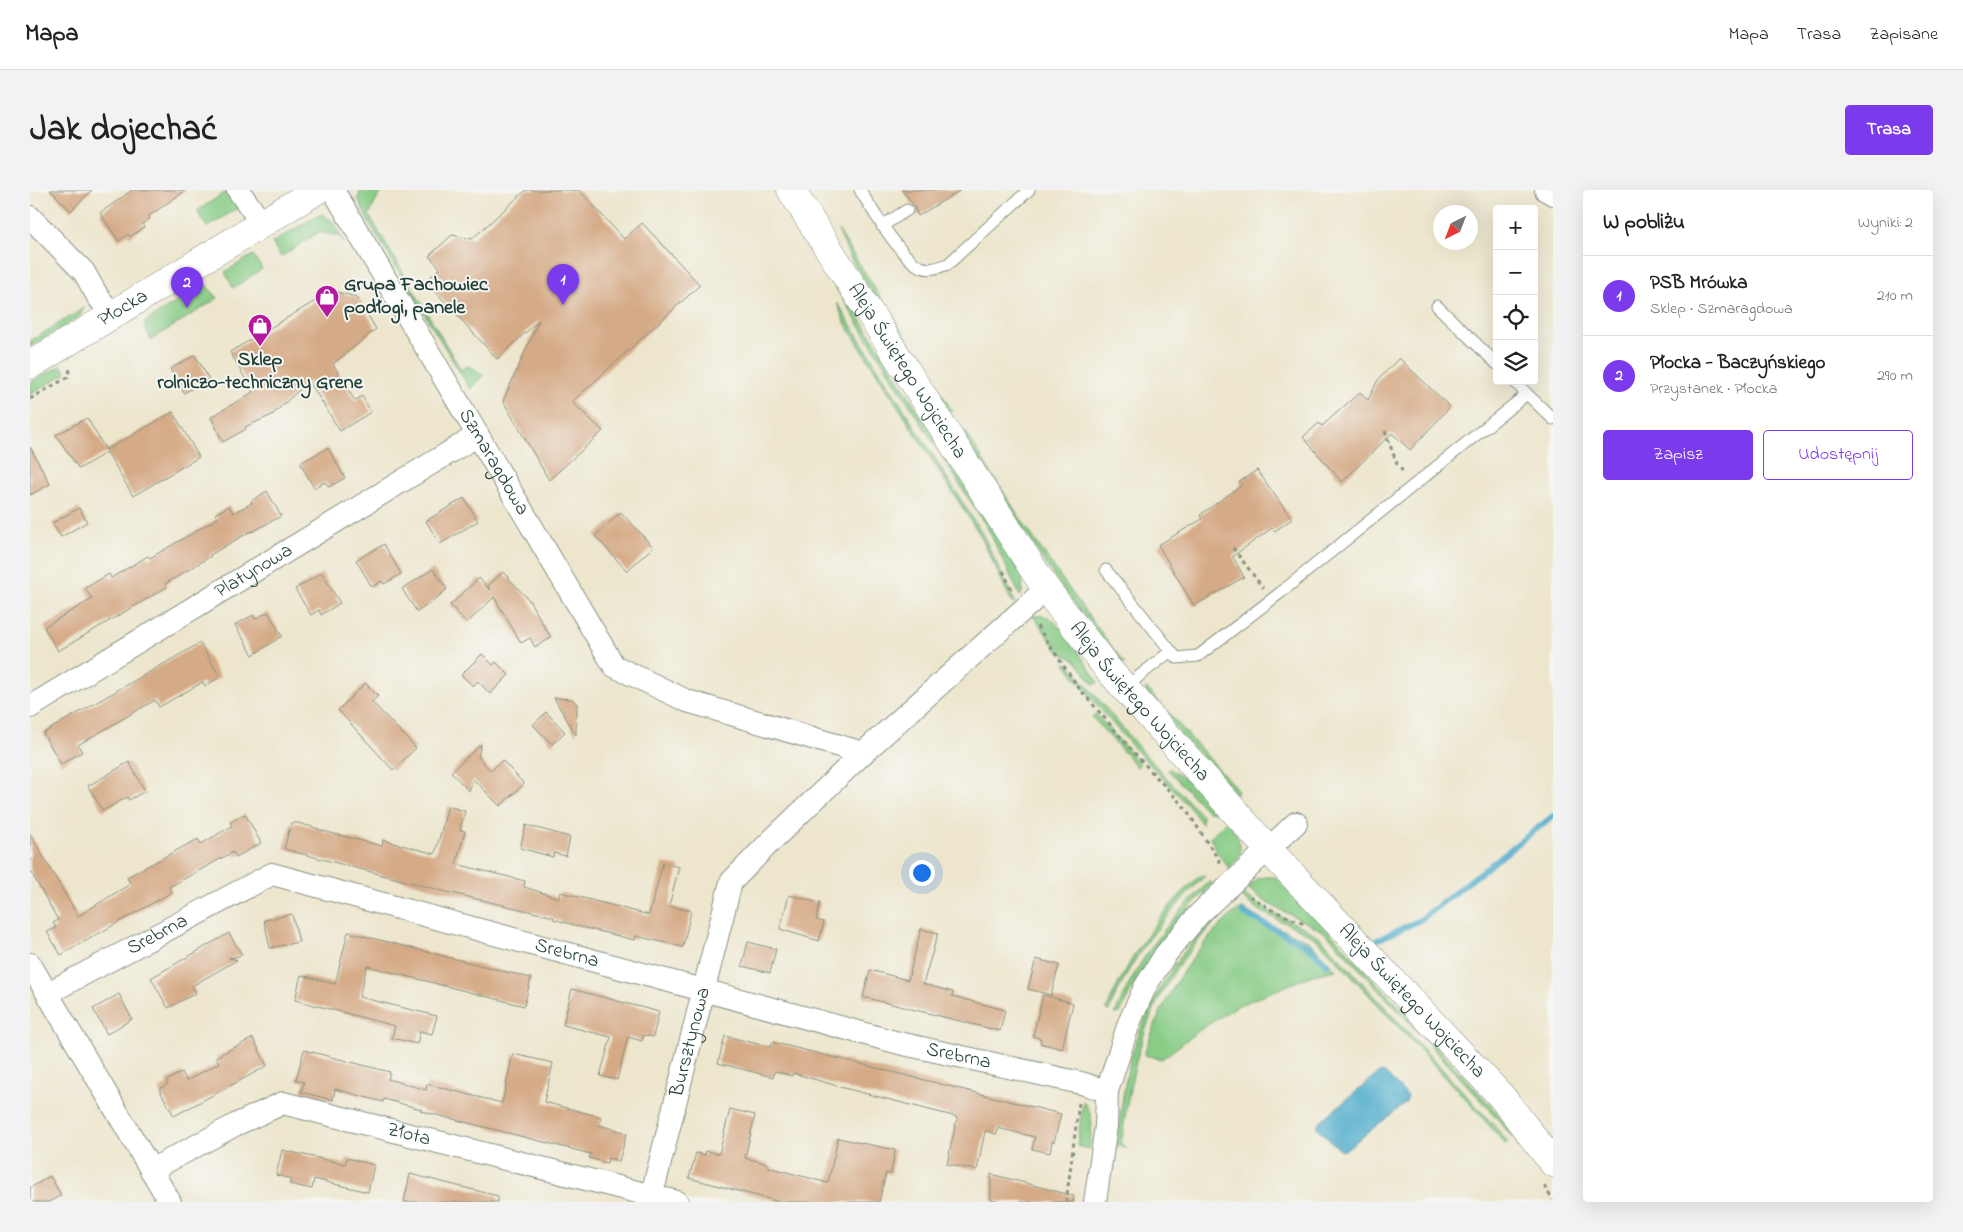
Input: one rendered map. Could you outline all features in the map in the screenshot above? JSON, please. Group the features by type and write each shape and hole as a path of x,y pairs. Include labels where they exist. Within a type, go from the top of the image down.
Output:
{"street":[{"path":"238,190 262,224"},
{"name":"Płocka","path":"30,365 317,190"},
{"name":"Szmaragdowa","path":"333,190 614,666 687,701 863,753"},
{"name":"Aleja Świętego Wojciecha","path":"791,190 1046,589 1107,668 1268,849 1501,1096 1553,1163"},
{"path":"1546,190 1553,194"},
{"path":"30,217 84,272 98,297 113,315"},
{"name":"Platynowa","path":"30,707 478,435"},
{"path":"863,753 1046,589"},
{"name":"Bursztynowa","path":"651,1199 731,882 863,753"},
{"path":"1095,1202 1106,1126 1107,1091 1129,1023 1145,987 1165,955 1199,914 1296,823"},
{"name":"Srebrna","path":"48,993 272,874 898,1043 1081,1083 1107,1091"},
{"path":"30,964 170,1202"},
{"name":"Złota","path":"152,1170 235,1125 283,1103 651,1199 677,1202"}],"lane":[{"path":"860,190 882,226 906,255 920,267 935,269 948,264 1029,190"},
{"path":"882,226 907,210"},
{"path":"1437,306 1493,360"},
{"path":"1518,385 1553,419"},
{"path":"1106,570 1177,658 1198,656 1280,593 1528,394"},
{"path":"1124,688 1171,651"}],"path":[{"path":"1035,624 1078,687 1137,756 1185,808 1203,833 1215,857 1228,872"},
{"path":"1066,1202 1081,1083"}],"green space":[{"path":"229,190 243,205 207,227 197,211"},
{"path":"361,190 387,190 379,195 369,215 461,370 467,366 484,375 470,389 368,221 358,198"},
{"path":"774,190 779,190 1023,576 1020,596 988,529"},
{"path":"323,214 333,222 344,243 340,236 319,232 281,257 272,243"},
{"path":"838,230 953,412 945,409 851,259"},
{"path":"253,255 262,269 233,288 225,272"},
{"path":"205,284 218,298 151,340 144,325 145,322"},
{"path":"837,303 983,535 1015,602 1013,604 981,537 845,323"},
{"path":"84,308 79,317 30,347 30,341"},
{"path":"61,365 66,373 30,395 30,383"},
{"path":"965,431 1042,550 1125,664 1118,661 1057,581 965,440"},
{"path":"1033,616 1046,616 1061,628 1098,682 1094,685 1075,660 1059,652"},
{"path":"1065,663 1069,664 1140,749 1202,816 1202,824 1179,796 1109,720"},
{"path":"1146,688 1237,789 1236,795 1146,696"},
{"path":"1096,714 1140,764 1137,767 1092,717"},
{"path":"1170,769 1190,782 1218,810 1216,812 1207,811 1168,770"},
{"path":"1227,820 1237,835 1240,846 1238,857 1229,868 1218,854 1210,837"},
{"path":"1200,876 1205,876 1175,907 1138,955 1109,1011 1106,1010 1134,955 1171,905"},
{"path":"1275,877 1283,881 1515,1132 1513,1138 1490,1110 1330,937 1321,930 1267,903 1246,887 1249,887 1256,879"},
{"path":"1210,881 1213,884 1185,913 1160,944 1129,994 1120,1013 1115,1014 1133,976 1155,942 1167,926"},
{"path":"1241,890 1259,905 1322,939 1508,1142 1505,1144 1320,942 1299,929 1257,909 1238,893"},
{"path":"1229,902 1229,907 1181,962 1156,1004 1139,1049 1133,1073 1121,1145 1128,1148 1116,1146 1128,1070 1135,1046 1154,1000 1179,958 1194,938"},
{"path":"1243,909 1269,924 1305,939 1336,970 1313,975 1237,1006 1200,1030 1162,1059 1144,1055 1166,1002 1185,969 1221,925 1234,913"},
{"path":"1083,1101 1090,1112 1091,1118 1089,1149 1077,1146"}],"water":[{"path":"1384,1072 1408,1096 1406,1103 1345,1150 1341,1151 1317,1128 1318,1123 1379,1073"}],"building":[{"path":"50,190 92,190 71,211"},
{"path":"132,190 186,190 149,216 150,219 142,224 144,227 130,237 128,234 119,241 100,213"},
{"path":"526,190 579,190 624,239 642,223 700,285 572,402 603,431 549,480 503,401 539,320 497,359 426,281 440,268 429,256 452,235 472,239"},
{"path":"902,190 961,190 918,216 914,206"},
{"path":"332,291 357,297 376,329 333,364 355,401 362,396 371,412 340,431 309,381 272,415 245,427 246,429 223,442 211,417 253,392 230,352"},
{"path":"195,355 209,379 184,393 170,369"},
{"path":"1399,358 1450,407 1410,450 1391,434 1342,482 1303,437 1319,423 1322,426 1360,392 1368,400 1378,380"},
{"path":"173,412 199,457 133,496 107,452 79,469 56,435 87,418 106,450"},
{"path":"30,447 50,484 30,495"},
{"path":"328,448 345,478 329,487 325,482 314,488 300,463"},
{"path":"1257,470 1292,519 1275,531 1272,528 1233,556 1244,577 1194,606 1158,545 1202,519 1200,515 1242,485 1239,482"},
{"path":"267,491 281,516 210,555 165,584 167,587 58,651 44,627 92,599 85,588 109,574 111,578 148,556 150,558 218,518 215,514 229,506 233,513 252,503 251,501"},
{"path":"464,498 478,521 440,544 426,521"},
{"path":"79,508 87,522 61,537 52,523"},
{"path":"621,512 653,547 627,571 595,536"},
{"path":"384,544 401,574 384,584 382,581 372,587 356,560"},
{"path":"433,569 447,589 417,612 402,589"},
{"path":"503,572 529,600 551,638 535,647 530,638 521,643 494,597 467,623 450,605 479,578 490,590 488,586"},
{"path":"322,573 340,603 321,615 319,610 311,615 295,589"},
{"path":"268,612 282,636 253,655 235,625 253,615 255,619"},
{"path":"200,643 220,677 205,686 203,682 159,707 155,700 78,745 82,752 61,764 43,733"},
{"path":"482,654 493,665 496,662 509,675 490,694 478,681 473,686 461,675"},
{"path":"365,683 378,696 372,702 416,748 393,770 338,710"},
{"path":"554,698 572,699 577,704 576,735"},
{"path":"546,712 565,732 552,744 533,725"},
{"path":"481,744 478,757 491,771 502,760 524,784 500,806 473,779 469,791 451,772"},
{"path":"129,762 145,791 129,800 127,797 103,811 88,786"},
{"path":"448,806 465,811 460,830 465,831 456,864 525,881 524,887 559,898 560,892 649,915 663,863 679,867 669,906 691,911 683,947 636,936 635,940 581,927 553,919 554,917 447,892 284,849 291,823 298,823 382,846 383,840 435,854"},
{"path":"245,814 261,843 236,857 233,852 169,887 172,892 61,955 47,932 56,928 53,923 58,920 30,870 30,834 78,916 130,884 127,877 198,839 201,844 232,826 230,822"},
{"path":"526,825 570,837 566,856 554,853 553,857 520,848"},
{"path":"789,895 820,903 816,920 824,922 819,941 780,929"},
{"path":"292,914 299,942 270,948 264,920"},
{"path":"921,929 938,933 923,984 953,992 952,996 1005,1010 1000,1031 863,997 870,970 908,980"},
{"path":"348,932 531,978 524,1006 367,966 359,997 437,1016 432,1034 420,1031 417,1044 392,1038 395,1026 295,1000 301,975 335,984"},
{"path":"229,933 242,955 229,958 237,960 192,986 196,993 168,1008 151,978"},
{"path":"748,942 776,949 770,973 742,966"},
{"path":"1036,959 1059,965 1051,995 1028,989"},
{"path":"572,989 659,1012 653,1037 644,1035 642,1041 628,1037 617,1080 600,1076 611,1037 563,1025"},
{"path":"119,994 132,1019 107,1034 93,1009"},
{"path":"1043,995 1073,1003 1062,1049 1040,1043 1041,1039 1033,1036"},
{"path":"725,1036 770,1047 772,1042 1061,1114 1054,1142 1052,1141 1050,1153 1032,1149 1035,1137 998,1128 997,1134 985,1131 977,1170 947,1164 957,1117 793,1073 792,1076 775,1071 773,1077 718,1063"},
{"path":"253,1038 267,1066 174,1116 159,1089 168,1084 166,1081 182,1072 186,1081 219,1063 216,1057"},
{"path":"304,1050 390,1072 388,1079 426,1090 427,1084 502,1103 513,1054 553,1063 544,1102 601,1117 599,1125 627,1133 619,1161 608,1158 607,1163 589,1158 591,1154 421,1111 421,1109 384,1099 383,1102 335,1089 333,1100 301,1092 304,1082 296,1080"},
{"path":"730,1109 755,1115 745,1158 769,1164 768,1167 828,1183 838,1138 895,1150 891,1174 886,1173 879,1202 780,1202 689,1178 696,1153 705,1155 706,1151 719,1154"},
{"path":"282,1150 345,1164 347,1158 374,1165 368,1192 314,1179 312,1189 289,1184 291,1179 276,1175"},
{"path":"410,1174 498,1196 498,1202 404,1202"},
{"path":"991,1174 1074,1196 1073,1202 1002,1202 991,1200"},
{"path":"50,1176 61,1195 49,1202 30,1202 30,1188"}],"waterway":[{"path":"1377,940 1420,920 1553,816"},
{"path":"1243,913 1308,946 1327,964"}],"place":[{"name":"PSB Mrówka","path":"563,305"},
{"name":"Płocka - Baczyńskiego","path":"187,308"},
{"name":"Grupa Fachowiec podłogi, panele","path":"327,318"},
{"name":"Sklep rolniczo-techniczny Grene","path":"260,347"}]}
